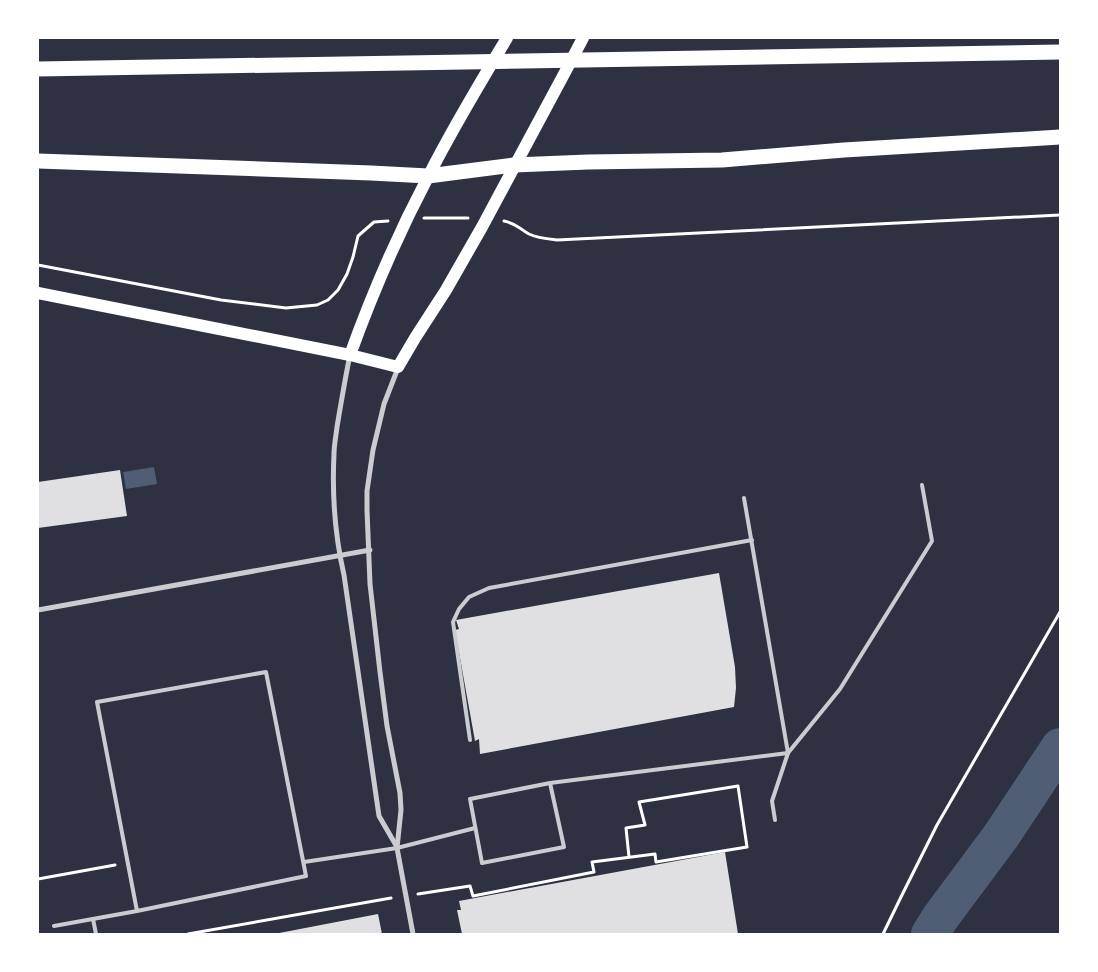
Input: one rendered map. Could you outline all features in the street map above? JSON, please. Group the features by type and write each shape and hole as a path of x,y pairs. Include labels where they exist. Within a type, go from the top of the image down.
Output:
{"highway":[{"path":"38,69 1060,52"},
{"path":"38,161 428,176 514,165 722,160 1060,136"}],"main road":[{"path":"350,355 378,283 428,176 507,38"},
{"path":"38,293 350,355 398,367 446,290 487,218 582,38"}],"street":[{"path":"350,355 334,452 336,529 379,816 397,848"},
{"path":"398,367 384,404 367,491 367,510 370,584 380,672 387,726 400,793 401,810 397,848 413,934"},
{"path":"38,610 370,550"}],"lane":[{"path":"776,820 772,801 788,753 840,688 932,541 922,484"},
{"path":"744,498 788,753"},
{"path":"470,740 453,622 459,609 469,597 489,588 752,540"},
{"path":"54,926 138,911 306,876 266,672 97,702 138,911"},
{"path":"550,783 564,847 482,863 470,799 550,783 788,753"},
{"path":"304,862 397,848 475,828"},
{"path":"93,919 96,934"}],"path":[{"path":"38,266 221,300 286,308 316,305 328,300 338,290 347,274 358,236 374,222 408,218 487,218 514,223 530,235 557,240 1060,215"},
{"path":"884,934 937,825 1060,612"},
{"path":"418,894 470,886 473,896 594,872 592,862 655,854 656,862 747,847 738,786 639,802 644,825 626,828 629,857"},
{"path":"38,879 128,863"},
{"path":"188,934 391,898"}],"water":[{"path":"154,467 157,484 126,489 123,472"}],"building":[{"path":"120,470 127,516 38,528 38,482"},
{"path":"719,573 735,667 736,688 734,707 480,754 479,739 475,741 455,630 459,629 456,620"},
{"path":"725,852 738,934 462,934 457,910 461,910 459,901"},
{"path":"378,914 382,934 274,934"}],"waterway":[{"path":"930,934 1001,836 1060,747"}]}
